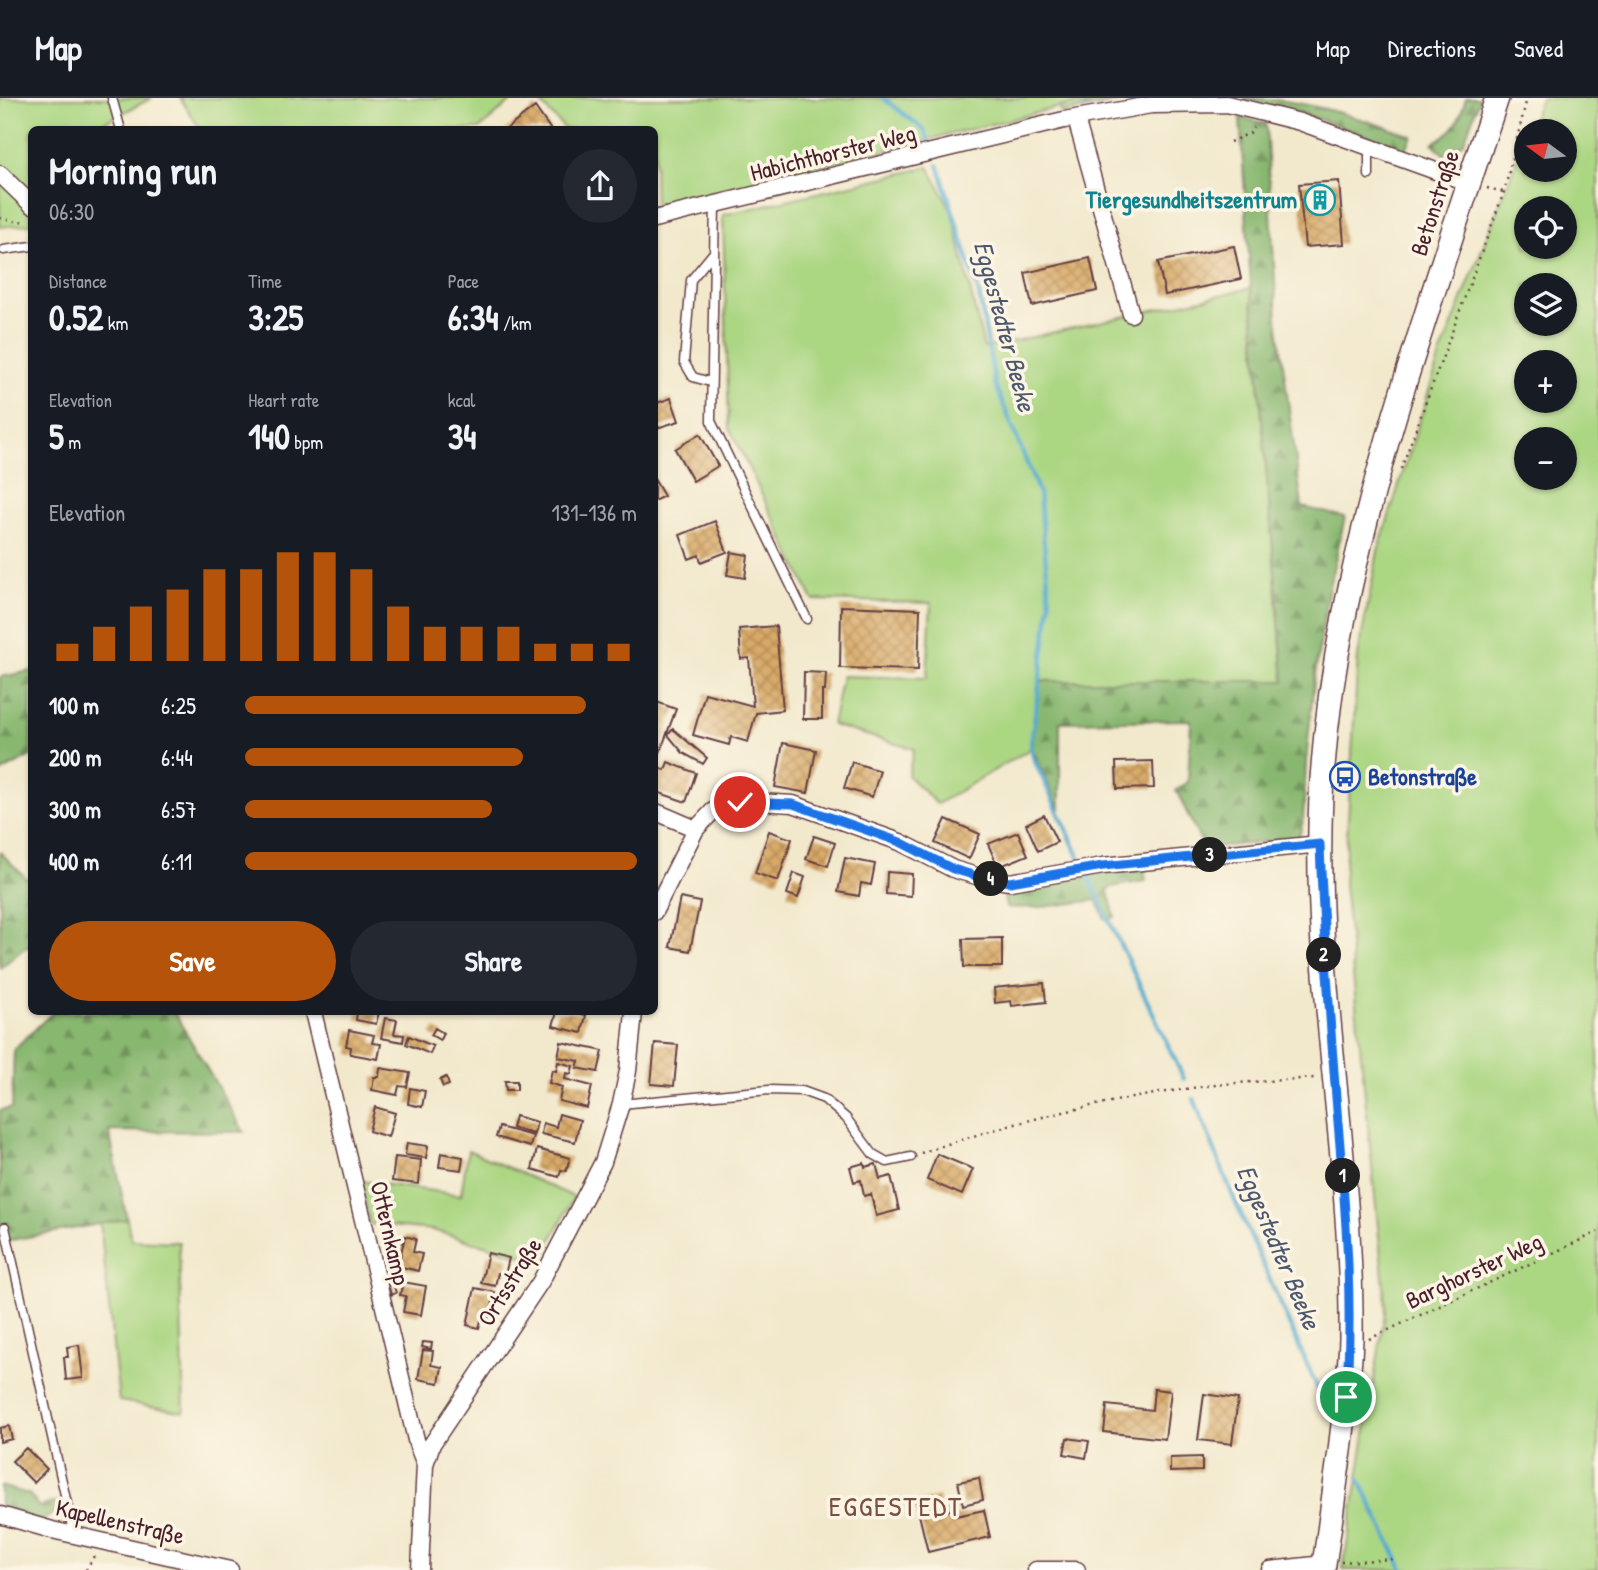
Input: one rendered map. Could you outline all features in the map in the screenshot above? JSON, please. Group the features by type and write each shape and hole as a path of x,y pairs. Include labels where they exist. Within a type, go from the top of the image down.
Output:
{"main road":[{"name":"Betonstraße","path":"1324,1567 1351,1340 1346,1217 1324,944 1320,844 1321,795 1333,667 1355,558 1407,372 1497,98"}],"street":[{"name":"Habichthorster Weg","path":"658,218 1076,119 1151,105 1227,104 1262,112 1300,122 1469,183"},
{"path":"1076,119 1131,314"},
{"path":"0,174 28,201"},
{"path":"658,904 696,829 713,811 740,802 793,804 900,842 953,869 983,878 1010,882 1103,866 1320,844"},
{"path":"658,813 696,829"},
{"name":"Otternkamp","path":"314,1015 417,1444 425,1464"},
{"name":"Ortsstraße","path":"420,1570 425,1464 432,1444 541,1280 603,1162 628,1072 634,1015"},
{"name":"Kapellenstraße","path":"0,1515 74,1535 230,1570"},
{"path":"1270,1570 1324,1567"},
{"path":"1036,1570 1077,1570"}],"lane":[{"path":"111,98 120,126"},
{"path":"1369,147 1369,175"},
{"path":"715,204 710,421 807,619"},
{"path":"4,250 28,247"},
{"path":"710,382 693,377 684,362 691,280 714,252"},
{"path":"621,1104 769,1090 802,1091 824,1099 846,1118 873,1154 887,1162 911,1157"},
{"path":"5,1227 74,1535"}],"path":[{"path":"1399,474 1504,192 1527,98"},
{"path":"1230,142 1250,132 1262,112"},
{"path":"0,218 19,222 28,220"},
{"path":"1341,783 1344,758"},
{"path":"911,1157 978,1133 1035,1117 1194,1088 1315,1078"},
{"name":"Barghorster Weg","path":"1364,1341 1598,1232"},
{"path":"1324,1567 1394,1559"}],"green space":[{"path":"0,98 152,98 97,126 28,126 28,224 0,227"},
{"path":"180,98 515,98 482,126 198,126"},
{"path":"536,98 1096,98 658,207 658,126 562,126"},
{"path":"1096,98 1137,98 1061,114 1059,107"},
{"path":"1466,98 1480,98 1464,142 1444,155 1433,143 1456,125"},
{"path":"1541,98 1598,98 1598,1570 1343,1570 1386,1307 1344,884 1358,656 1378,551 1440,356 1514,168 1514,182 1577,182 1577,119 1533,119"},
{"path":"1244,100 1309,105 1412,136 1406,149 1301,113"},
{"path":"1240,118 1266,123 1277,318 1302,507 1345,517 1328,591 1314,681 1303,821 1299,837 1204,848 1176,790 1188,782 1191,720 1060,722 1060,810 1032,748 1039,681 1284,681 1251,288"},
{"path":"929,167 952,212 984,348 1251,288 1284,681 1039,681 1032,748 937,804 908,776 914,749 832,725 842,676 927,678 931,603 813,600 729,427 723,215"},
{"path":"28,672 28,758 0,773 0,677"},
{"path":"0,852 28,880 28,947 0,968"},
{"path":"1144,869 1146,881 1111,887 1108,891 1115,917 1105,919 1097,900 1042,907 1006,908 1003,890 1095,873"},
{"path":"50,1015 176,1015 244,1132 109,1131 127,1219 0,1242 0,1110 12,1108 14,1049"},
{"path":"468,1150 574,1197 540,1261 432,1230 370,1224 361,1181 461,1195"},
{"path":"127,1219 131,1240 179,1242 184,1412 119,1401 100,1223"},
{"path":"0,1486 29,1494 39,1507 60,1501 60,1509 41,1521 0,1509"}],"building":[{"path":"535,107 548,126 510,126"},
{"name":"Tiergesundheitszentrum","path":"1339,181 1344,244 1305,247 1299,184"},
{"path":"1234,246 1241,279 1165,295 1158,262"},
{"path":"1090,258 1097,291 1032,306 1025,273"},
{"path":"671,398 679,421 658,428 658,403"},
{"path":"700,434 718,466 693,481 675,449"},
{"path":"658,486 664,496 658,499"},
{"path":"715,521 727,552 701,562 699,555 689,559 680,535"},
{"path":"731,552 748,555 745,578 727,575"},
{"path":"841,606 920,609 918,670 840,668"},
{"path":"776,626 783,710 756,713 748,742 731,737 729,745 693,735 705,693 753,706 749,658 741,659 739,629"},
{"path":"804,672 826,673 825,691 822,691 822,719 803,719"},
{"path":"658,702 676,709 658,758"},
{"path":"673,729 707,758 703,764 683,753 668,735"},
{"path":"783,743 816,750 808,793 775,787"},
{"path":"1153,761 1154,788 1117,789 1116,762"},
{"path":"668,762 696,773 686,802 658,792 658,768 665,770"},
{"path":"852,762 880,771 872,797 844,788"},
{"path":"1044,815 1057,842 1038,851 1026,824"},
{"path":"946,819 980,834 969,859 935,843"},
{"path":"769,831 792,839 778,881 755,873"},
{"path":"1018,832 1028,855 998,867 988,844"},
{"path":"814,836 835,843 828,866 806,859"},
{"path":"845,858 875,864 871,885 861,883 859,896 838,892"},
{"path":"887,872 912,874 911,896 886,894"},
{"path":"794,873 805,877 798,898 787,894"},
{"path":"680,898 700,902 690,951 670,947"},
{"path":"1002,938 1002,967 964,967 963,939"},
{"path":"1044,983 1046,1002 1012,1006 1011,1001 995,1003 994,988"},
{"path":"357,1015 378,1015 376,1024 356,1020"},
{"path":"556,1015 586,1015 582,1033 553,1026"},
{"path":"385,1018 397,1020 394,1034 404,1035 403,1042 381,1038"},
{"path":"435,1028 443,1033 440,1040 431,1035"},
{"path":"349,1030 374,1035 372,1043 381,1044 378,1059 350,1054 351,1047 346,1046"},
{"path":"409,1036 433,1046 430,1054 406,1044"},
{"path":"561,1042 603,1051 598,1072 577,1068 579,1061 558,1057"},
{"path":"655,1043 678,1045 674,1086 651,1084"},
{"path":"558,1062 573,1066 571,1074 566,1073 565,1079 592,1086 587,1108 559,1101 562,1087 549,1083 552,1070 556,1071"},
{"path":"380,1068 410,1073 407,1087 399,1086 397,1095 372,1090 374,1077 379,1077"},
{"path":"446,1077 449,1085 443,1087 440,1080"},
{"path":"505,1081 517,1081 517,1090 506,1090"},
{"path":"410,1088 425,1091 422,1107 408,1104"},
{"path":"375,1107 395,1113 388,1137 369,1131"},
{"path":"559,1114 580,1120 575,1142 541,1134 543,1123 556,1127"},
{"path":"515,1116 537,1122 534,1134 512,1128"},
{"path":"499,1127 533,1136 530,1147 496,1137"},
{"path":"407,1143 428,1146 426,1158 405,1155"},
{"path":"537,1149 570,1158 566,1171 561,1170 559,1177 532,1169"},
{"path":"441,1153 463,1157 461,1170 439,1167"},
{"path":"937,1154 973,1169 962,1195 927,1180"},
{"path":"395,1157 421,1160 419,1184 392,1181"},
{"path":"864,1163 865,1167 876,1164 880,1179 891,1176 899,1210 876,1216 871,1194 864,1196 861,1180 854,1182 850,1167"},
{"path":"405,1236 416,1239 413,1252 422,1254 418,1271 398,1266"},
{"path":"488,1253 509,1258 505,1275 498,1273 495,1286 481,1283"},
{"path":"403,1282 426,1286 421,1315 403,1312 406,1296 400,1295"},
{"path":"393,1283 396,1293 391,1295 388,1285"},
{"path":"475,1288 495,1292 490,1318 482,1317 479,1328 467,1325"},
{"path":"423,1342 432,1343 431,1349 422,1347"},
{"path":"79,1345 83,1378 66,1380 64,1357 68,1357 67,1347"},
{"path":"423,1350 433,1351 431,1365 442,1367 439,1383 418,1379"},
{"path":"1154,1389 1171,1391 1165,1439 1104,1432 1107,1405 1152,1410"},
{"path":"1204,1394 1238,1399 1232,1444 1198,1440"},
{"path":"9,1426 12,1439 0,1442 0,1428"},
{"path":"1067,1438 1089,1441 1086,1458 1064,1454"},
{"path":"26,1448 47,1469 34,1483 12,1461"},
{"path":"1202,1457 1202,1471 1170,1472 1170,1458"},
{"path":"979,1478 983,1500 963,1505 958,1482"},
{"path":"938,1497 941,1512 954,1509 956,1516 984,1510 990,1537 928,1552 916,1502"}],"waterway":[{"name":"Eggestedter Beeke","path":"883,98 924,130 929,141"},
{"name":"Eggestedter Beeke","path":"938,165 979,294 995,384 1039,493 1050,604 1031,744 1033,757 1081,861"},
{"name":"Eggestedter Beeke","path":"1088,876 1184,1079"},
{"name":"Eggestedter Beeke","path":"1194,1099 1232,1194 1327,1410"},
{"name":"Eggestedter Beeke","path":"1359,1479 1403,1570"}],"place":[{"name":"Tiergesundheitszentrum","path":"1320,200"},
{"name":"Betonstraße","path":"1345,777"}],"district":[{"name":"EGGESTEDT","path":"896,1506"}],"route":[{"path":"740,802 775,801 793,804 900,842 953,869 983,878 1010,882 1103,866 1320,844 1324,944 1350,1280 1351,1340 1346,1397"}]}
